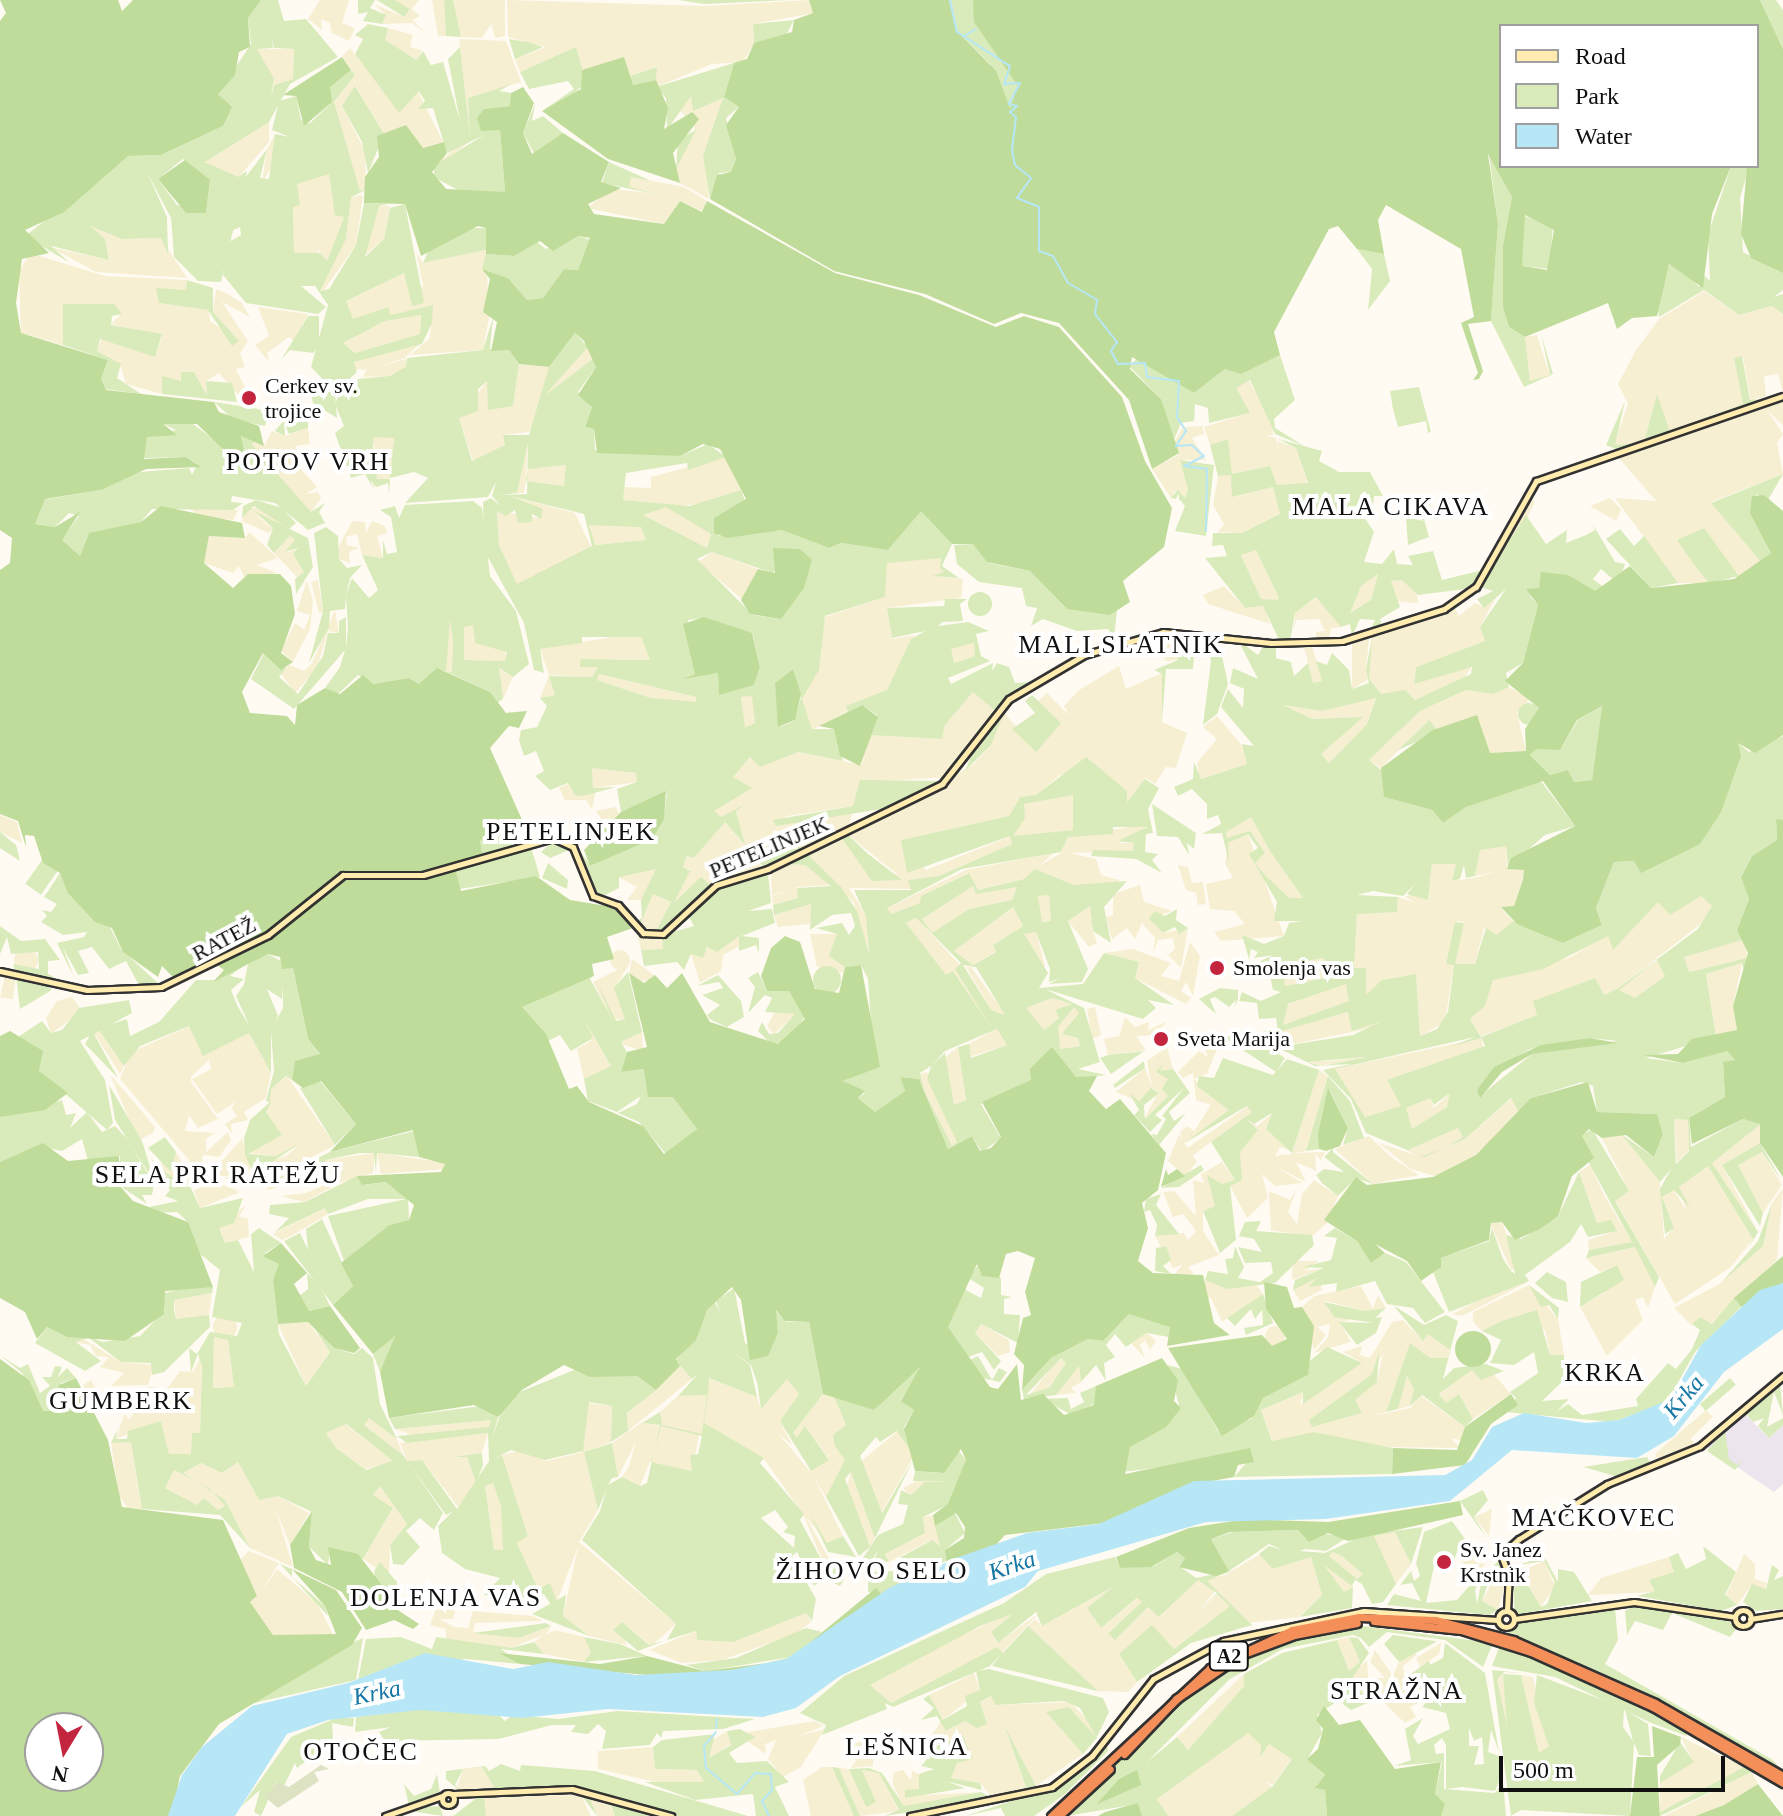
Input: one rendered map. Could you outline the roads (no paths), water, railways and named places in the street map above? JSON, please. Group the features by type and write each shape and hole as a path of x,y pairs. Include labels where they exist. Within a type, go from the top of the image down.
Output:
{"highway":[{"name":"A2","path":"1051,1816 1172,1696 1239,1650 1330,1621 1394,1616 1462,1627 1532,1650 1655,1703 1783,1776"},
{"name":"A2","path":"1059,1816 1176,1699 1254,1649 1359,1622 1462,1627"},
{"name":"A2","path":"1532,1650 1653,1707 1783,1783"}],"main road":[{"name":"PETELINJEK","path":"446,866 564,841 591,894 618,905 643,933 663,934 716,885 768,869 942,784 959,769 989,718 1026,686 1116,640 1196,633 1275,644 1350,640 1452,606 1487,571 1532,485 1783,396"},
{"name":"RATEŽ","path":"0,971 87,990 161,987 268,935 343,875 416,876 446,866"},
{"path":"1498,1620 1507,1611 1509,1576 1501,1555 1519,1539 1607,1484 1700,1446 1783,1376"},
{"path":"910,1816 1052,1787 1092,1756 1164,1670 1223,1641 1364,1611 1498,1620 1507,1628 1514,1619 1634,1602 1735,1617 1745,1611 1750,1619"},
{"path":"1507,1611 1514,1619"},
{"path":"1735,1617 1741,1626 1750,1619 1783,1614"},
{"path":"385,1816 454,1797 572,1789 671,1816"},
{"path":"443,1800 454,1797"}],"water":[{"name":"Krka","path":"1783,1283 1783,1329 1724,1372 1674,1436 1637,1458 1512,1450 1450,1501 1326,1519 1206,1522 1038,1571 1025,1587 840,1676 796,1708 763,1717 608,1709 522,1718 420,1710 328,1720 287,1734 235,1816 168,1816 182,1775 202,1747 252,1706 348,1683 425,1653 513,1669 548,1662 636,1675 731,1670 786,1659 889,1588 956,1558 1027,1533 1099,1524 1194,1481 1445,1475 1472,1460 1492,1427 1524,1413 1586,1423 1619,1420 1671,1399 1701,1345 1760,1290"}],"waterway":[{"path":"950,0 957,32 1010,66 1004,84 1020,83 1009,104 1017,106 1010,112 1016,117 1012,150 1015,165 1031,178 1017,198 1039,207 1039,251 1053,256 1068,283 1097,300 1095,314 1117,342 1111,351 1118,364 1145,363 1147,377 1179,381 1177,417 1186,431 1176,446 1192,445 1204,456 1184,466 1207,469 1206,531"},
{"path":"964,36 976,29"},
{"name":"LEŠNICA","path":"716,1728 717,1719"},
{"name":"LEŠNICA","path":"716,1732 704,1746 706,1768 737,1794 755,1773 771,1774 772,1790 762,1801 769,1816"}],"place":[{"name":"Cerkev sv. trojice","path":"249,398"},
{"name":"Smolenja vas","path":"1217,968"},
{"name":"Sveta Marija","path":"1161,1039"},
{"name":"Sv. Janez Krstnik","path":"1444,1562"}],"district":[{"name":"POTOV VRH","path":"308,462"},
{"name":"MALA CIKAVA","path":"1391,507"},
{"name":"MALI SLATNIK","path":"1121,645"},
{"name":"PETELINJEK","path":"571,832"},
{"name":"SELA PRI RATEŽU","path":"218,1175"},
{"name":"KRKA","path":"1605,1373"},
{"name":"GUMBERK","path":"121,1401"},
{"name":"MAČKOVEC","path":"1594,1518"},
{"name":"ŽIHOVO SELO","path":"872,1571"},
{"name":"DOLENJA VAS","path":"446,1598"},
{"name":"STRAŽNA","path":"1397,1691"},
{"name":"LEŠNICA","path":"907,1747"},
{"name":"OTOČEC","path":"361,1752"}]}
